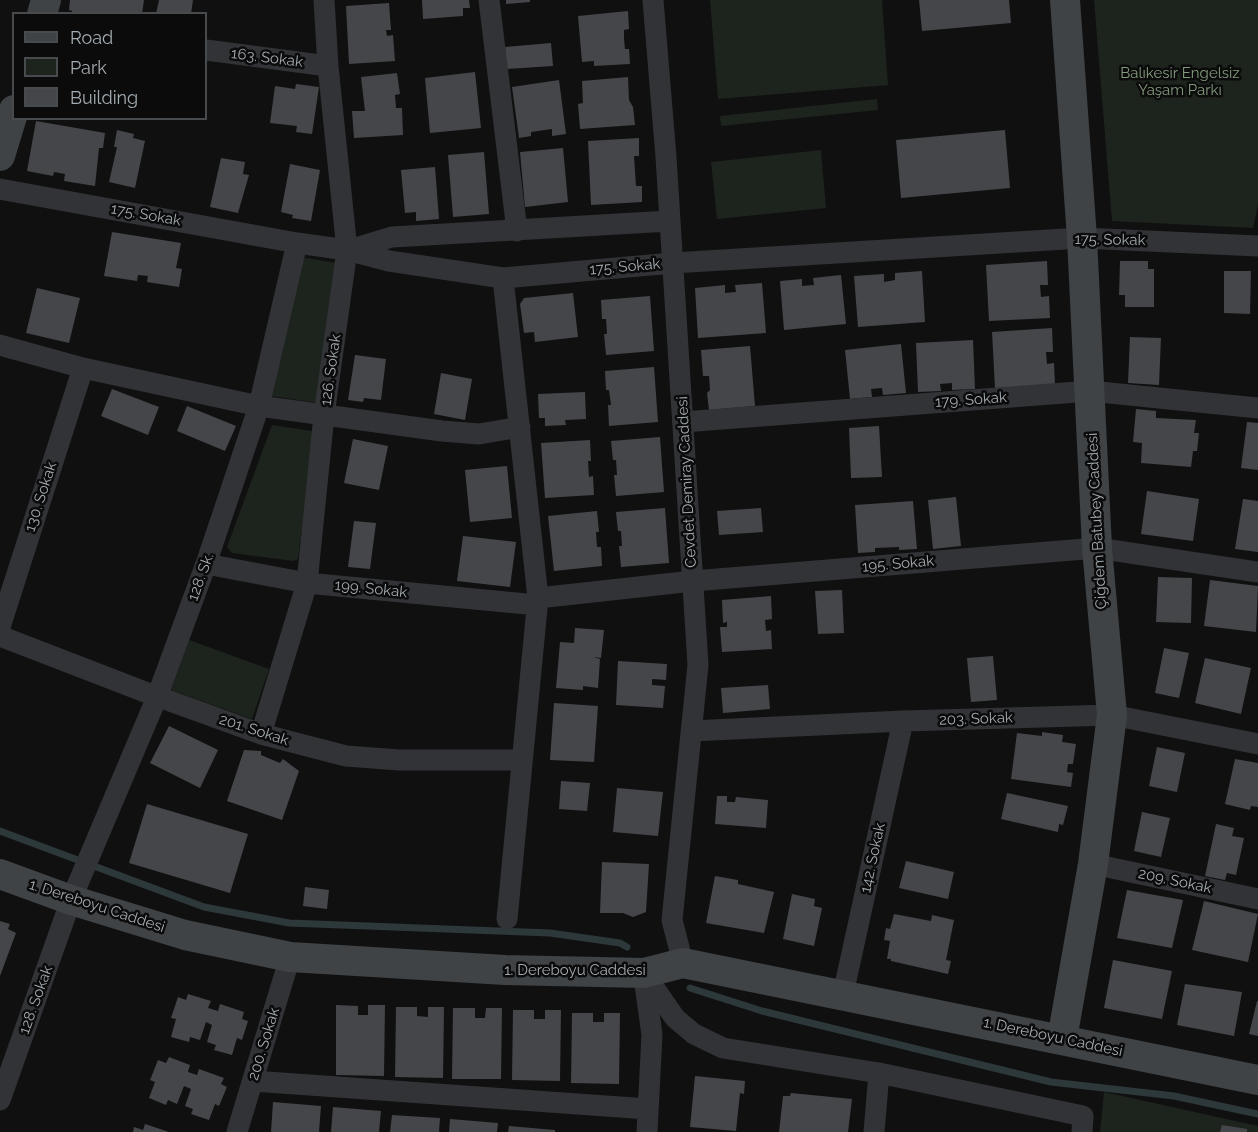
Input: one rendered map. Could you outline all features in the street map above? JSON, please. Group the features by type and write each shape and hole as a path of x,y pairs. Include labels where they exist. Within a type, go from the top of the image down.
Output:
{"main road":[{"name":"Çiğdem Batubey Caddesi","path":"1062,1039 1093,864 1112,715 1097,548 1082,238 1065,0"},
{"path":"0,156 12,117"},
{"name":"1. Dereboyu Caddesi","path":"0,874 71,900 185,935 290,957 505,970 644,974 683,963 1258,1080"}],"street":[{"name":"126. Sokak","path":"261,734 307,583 324,415 347,250 328,66 324,0"},
{"path":"489,0 517,231"},
{"name":"Cevdet Demiray Caddesi","path":"653,0 673,263 698,665 672,920 683,963"},
{"name":"163. Sokak","path":"207,50 328,66"},
{"name":"175. Sokak","path":"0,189 347,250 389,261 503,278 673,263 1082,238 1258,246"},
{"path":"347,250 392,237 670,221"},
{"name":"128. Sk.","path":"71,900 157,697 206,564 259,406 297,243"},
{"path":"503,278 537,602 507,919"},
{"path":"0,345 83,368 259,406 479,434 520,427"},
{"name":"130. Sokak","path":"0,627 83,368"},
{"name":"179. Sokak","path":"683,422 1090,391 1258,408"},
{"name":"195. Sokak","path":"537,602 693,581 1097,548 1258,572"},
{"name":"199. Sokak","path":"206,564 307,583 537,602"},
{"name":"201. Sokak","path":"0,636 157,697 261,734 346,756 399,760 522,760"},
{"name":"203. Sokak","path":"691,731 903,721 1112,715 1258,744"},
{"name":"142. Sokak","path":"843,994 903,721"},
{"name":"209. Sokak","path":"1093,864 1258,899"},
{"name":"128. Sokak","path":"0,1100 71,900"},
{"name":"200. Sokak","path":"237,1132 290,957"},
{"path":"644,974 675,1018 694,1034 723,1048 879,1073 1082,1124"},
{"path":"644,974 652,1035 647,1132"},
{"path":"874,1132 879,1073"},
{"path":"253,1080 648,1109"}],"green space":[{"path":"710,0 882,0 888,85 718,99"},
{"name":"Balıkesir Engelsiz Yaşam Parkı","path":"1094,0 1258,0 1258,204 1253,228 1112,221"},
{"path":"877,99 878,110 721,126 720,116"},
{"path":"821,150 826,208 717,219 711,162"},
{"path":"301,257 336,263 318,403 271,396"},
{"path":"272,425 312,431 315,434 298,559 293,561 232,553 227,547"},
{"path":"189,640 269,669 252,719 171,690"},
{"path":"1104,1092 1258,1126 1258,1132 1100,1132"}],"building":[{"path":"70,0 144,0 142,12 72,12 69,10"},
{"path":"159,0 193,0 191,12 156,12"},
{"path":"422,0 469,0 470,8 463,8 463,16 423,19"},
{"path":"506,0 530,0 530,2 506,4"},
{"path":"919,0 1009,0 1011,23 922,31"},
{"path":"389,3 391,30 386,30 387,36 393,35 395,61 349,64 346,6"},
{"path":"628,11 629,29 624,30 624,39 625,49 629,49 630,64 594,66 594,61 582,62 578,16"},
{"path":"551,43 553,66 507,69 505,47"},
{"path":"475,72 481,128 430,133 425,78"},
{"path":"397,73 400,94 395,95 396,108 402,108 403,135 354,138 352,111 365,111 361,77"},
{"path":"628,77 629,100 633,107 635,125 580,129 578,104 583,103 582,81"},
{"path":"559,80 566,134 552,136 552,129 531,132 531,136 519,138 512,87"},
{"path":"296,84 319,87 312,134 296,132 297,126 270,123 275,86 295,89"},
{"path":"36,121 105,133 103,148 99,148 95,186 64,181 65,174 54,172 53,176 27,171"},
{"path":"117,130 134,134 133,138 145,141 135,188 109,182 117,147 114,147"},
{"path":"1005,130 1010,188 901,198 896,140"},
{"path":"639,138 639,156 634,156 636,186 642,186 642,202 591,205 588,141"},
{"path":"563,148 568,202 525,207 520,152"},
{"path":"484,152 489,214 453,217 448,155"},
{"path":"221,158 245,162 243,174 249,175 238,213 210,207"},
{"path":"290,164 320,170 311,221 292,218 293,215 281,212"},
{"path":"435,167 439,219 416,221 416,212 405,213 401,170"},
{"path":"112,232 181,243 176,268 182,269 179,287 147,282 148,276 138,275 137,281 104,276"},
{"path":"1047,261 1048,285 1040,285 1041,297 1049,296 1050,318 989,321 986,265"},
{"path":"1120,261 1148,261 1148,269 1154,269 1154,307 1125,307 1125,295 1119,295"},
{"path":"922,271 925,322 858,327 854,276 884,274 884,282 895,280 895,273"},
{"path":"1224,271 1251,271 1250,314 1224,313"},
{"path":"841,275 846,324 784,330 780,281 802,279 802,286 814,285 813,278"},
{"path":"762,283 766,333 698,338 695,288 725,285 725,293 736,292 735,285"},
{"path":"37,288 80,298 69,343 26,333"},
{"path":"573,293 578,337 535,342 534,332 524,333 520,304 524,298"},
{"path":"650,296 654,351 606,355 604,334 607,334 606,319 602,319 601,300"},
{"path":"1052,328 1053,352 1046,352 1047,364 1054,363 1055,385 995,388 992,332"},
{"path":"1130,337 1161,338 1159,385 1128,383"},
{"path":"973,340 975,389 952,390 952,383 940,384 941,391 918,392 916,343"},
{"path":"901,344 906,393 883,395 882,388 871,389 872,397 850,399 845,350"},
{"path":"750,346 755,406 709,410 707,393 710,390 709,376 703,376 701,350"},
{"path":"355,355 386,359 381,400 364,398 363,402 348,400"},
{"path":"654,367 658,422 609,426 608,405 611,405 609,390 606,390 605,371"},
{"path":"441,373 472,379 465,420 434,414"},
{"path":"112,389 159,407 148,435 101,416"},
{"path":"585,392 586,419 565,420 566,425 545,426 545,418 539,418 538,394"},
{"path":"187,406 236,426 225,451 177,431"},
{"path":"1136,409 1156,411 1156,418 1196,420 1194,433 1199,433 1197,451 1193,451 1191,467 1141,463 1142,443 1133,442"},
{"path":"1247,422 1258,423 1258,470 1241,468"},
{"path":"879,426 882,477 851,478 849,428"},
{"path":"660,437 664,492 616,496 614,475 617,475 616,460 613,460 611,441"},
{"path":"353,439 388,446 379,490 344,483"},
{"path":"590,440 589,477 593,476 594,495 545,498 541,443"},
{"path":"507,466 512,518 470,522 465,470"},
{"path":"1147,491 1199,499 1193,541 1141,534"},
{"path":"956,497 961,546 933,549 928,500"},
{"path":"1243,499 1258,501 1258,552 1235,549"},
{"path":"913,501 917,549 875,548 875,552 858,553 855,505"},
{"path":"665,508 669,563 621,567 619,546 622,546 621,531 618,531 616,512"},
{"path":"761,508 763,532 719,535 717,511"},
{"path":"597,511 599,532 596,532 597,547 601,547 602,566 554,571 548,516"},
{"path":"354,521 376,523 370,569 348,567"},
{"path":"463,536 516,542 510,587 457,581"},
{"path":"1158,577 1192,578 1191,623 1156,622"},
{"path":"1210,580 1258,586 1256,632 1204,626"},
{"path":"842,590 844,633 818,634 815,591"},
{"path":"771,596 772,619 765,620 766,631 771,630 772,649 722,652 720,627 727,627 727,622 723,623 722,600"},
{"path":"575,628 604,630 601,658 593,657 600,659 598,688 583,686 583,690 556,688 560,642 574,643"},
{"path":"1164,648 1189,653 1179,698 1155,693"},
{"path":"993,656 997,700 971,702 967,658"},
{"path":"1205,658 1251,668 1241,714 1195,703"},
{"path":"618,661 667,664 666,680 652,679 652,685 665,686 663,708 616,705"},
{"path":"768,685 770,709 723,713 721,688"},
{"path":"554,703 598,706 594,762 550,760"},
{"path":"169,726 218,750 200,788 150,763"},
{"path":"1042,732 1063,735 1062,742 1076,744 1073,764 1068,764 1067,772 1073,773 1071,787 1011,779 1017,733 1042,736"},
{"path":"1157,747 1185,753 1177,792 1149,786"},
{"path":"244,750 261,751 261,755 280,763 283,759 299,771 282,820 227,801"},
{"path":"1235,759 1258,763 1258,807 1251,806 1250,810 1225,804"},
{"path":"561,781 590,783 587,811 559,809"},
{"path":"617,788 663,792 658,836 613,832"},
{"path":"1007,793 1068,806 1063,825 1059,824 1058,832 1001,819"},
{"path":"717,796 727,796 727,802 735,802 736,797 768,800 766,828 715,824"},
{"path":"147,804 248,834 230,893 129,863"},
{"path":"1142,812 1170,818 1161,857 1134,851"},
{"path":"1216,824 1234,828 1232,836 1244,838 1236,875 1227,873 1225,880 1205,876"},
{"path":"906,861 954,872 948,899 899,888"},
{"path":"602,862 649,864 646,912 633,917 623,913 600,913"},
{"path":"715,876 738,880 738,884 774,892 764,933 706,923"},
{"path":"305,887 329,890 327,909 303,906"},
{"path":"1127,890 1183,900 1172,948 1117,938"},
{"path":"792,894 815,899 814,906 822,908 814,946 783,939"},
{"path":"1204,901 1258,914 1248,962 1192,950"},
{"path":"894,914 931,921 932,915 954,920 946,960 951,961 948,974 887,959 890,941 884,940 886,928 890,929"},
{"path":"0,921 10,924 8,929 16,933 0,976"},
{"path":"1113,960 1172,971 1162,1019 1104,1008"},
{"path":"1185,984 1242,992 1234,1036 1177,1025"},
{"path":"188,994 211,1001 208,1008 218,1011 220,1004 244,1012 242,1019 248,1021 242,1040 237,1038 232,1055 214,1050 216,1045 207,1042 212,1025 206,1022 200,1040 190,1037 189,1042 171,1037 176,1019 171,1018 178,997 186,1000"},
{"path":"1258,1001 1258,1036 1249,1034"},
{"path":"336,1005 358,1006 358,1015 368,1015 368,1005 385,1005 384,1076 336,1075"},
{"path":"396,1007 417,1007 417,1016 428,1017 428,1007 444,1007 443,1078 395,1077"},
{"path":"453,1008 475,1008 475,1018 485,1018 486,1008 502,1008 501,1079 452,1079"},
{"path":"513,1010 534,1010 534,1019 545,1019 545,1010 561,1010 560,1081 512,1080"},
{"path":"572,1013 593,1013 593,1022 604,1022 604,1013 620,1013 619,1084 571,1083"},
{"path":"169,1057 190,1065 188,1072 197,1075 199,1069 224,1078 221,1084 227,1087 219,1106 215,1104 209,1120 191,1114 193,1109 185,1106 191,1089 184,1086 177,1104 168,1100 166,1105 149,1098 155,1082 150,1080 158,1060 166,1063"},
{"path":"695,1076 745,1081 744,1094 740,1093 736,1131 690,1127"},
{"path":"791,1093 852,1099 848,1132 779,1132 783,1096 790,1096"},
{"path":"273,1102 321,1106 319,1132 271,1132"},
{"path":"333,1107 381,1111 379,1132 331,1132"},
{"path":"392,1115 440,1118 439,1132 390,1132"},
{"path":"450,1119 498,1123 497,1132 449,1132"},
{"path":"145,1124 169,1132 133,1132 134,1127 143,1130"},
{"path":"1222,1125 1247,1129 1247,1132 1220,1132"},
{"path":"509,1126 555,1130 555,1132 508,1132"}],"waterway":[{"path":"0,831 204,907 289,923 550,933 620,943 627,947"},
{"path":"690,988 762,1011 1051,1082 1174,1096 1258,1114"}]}
